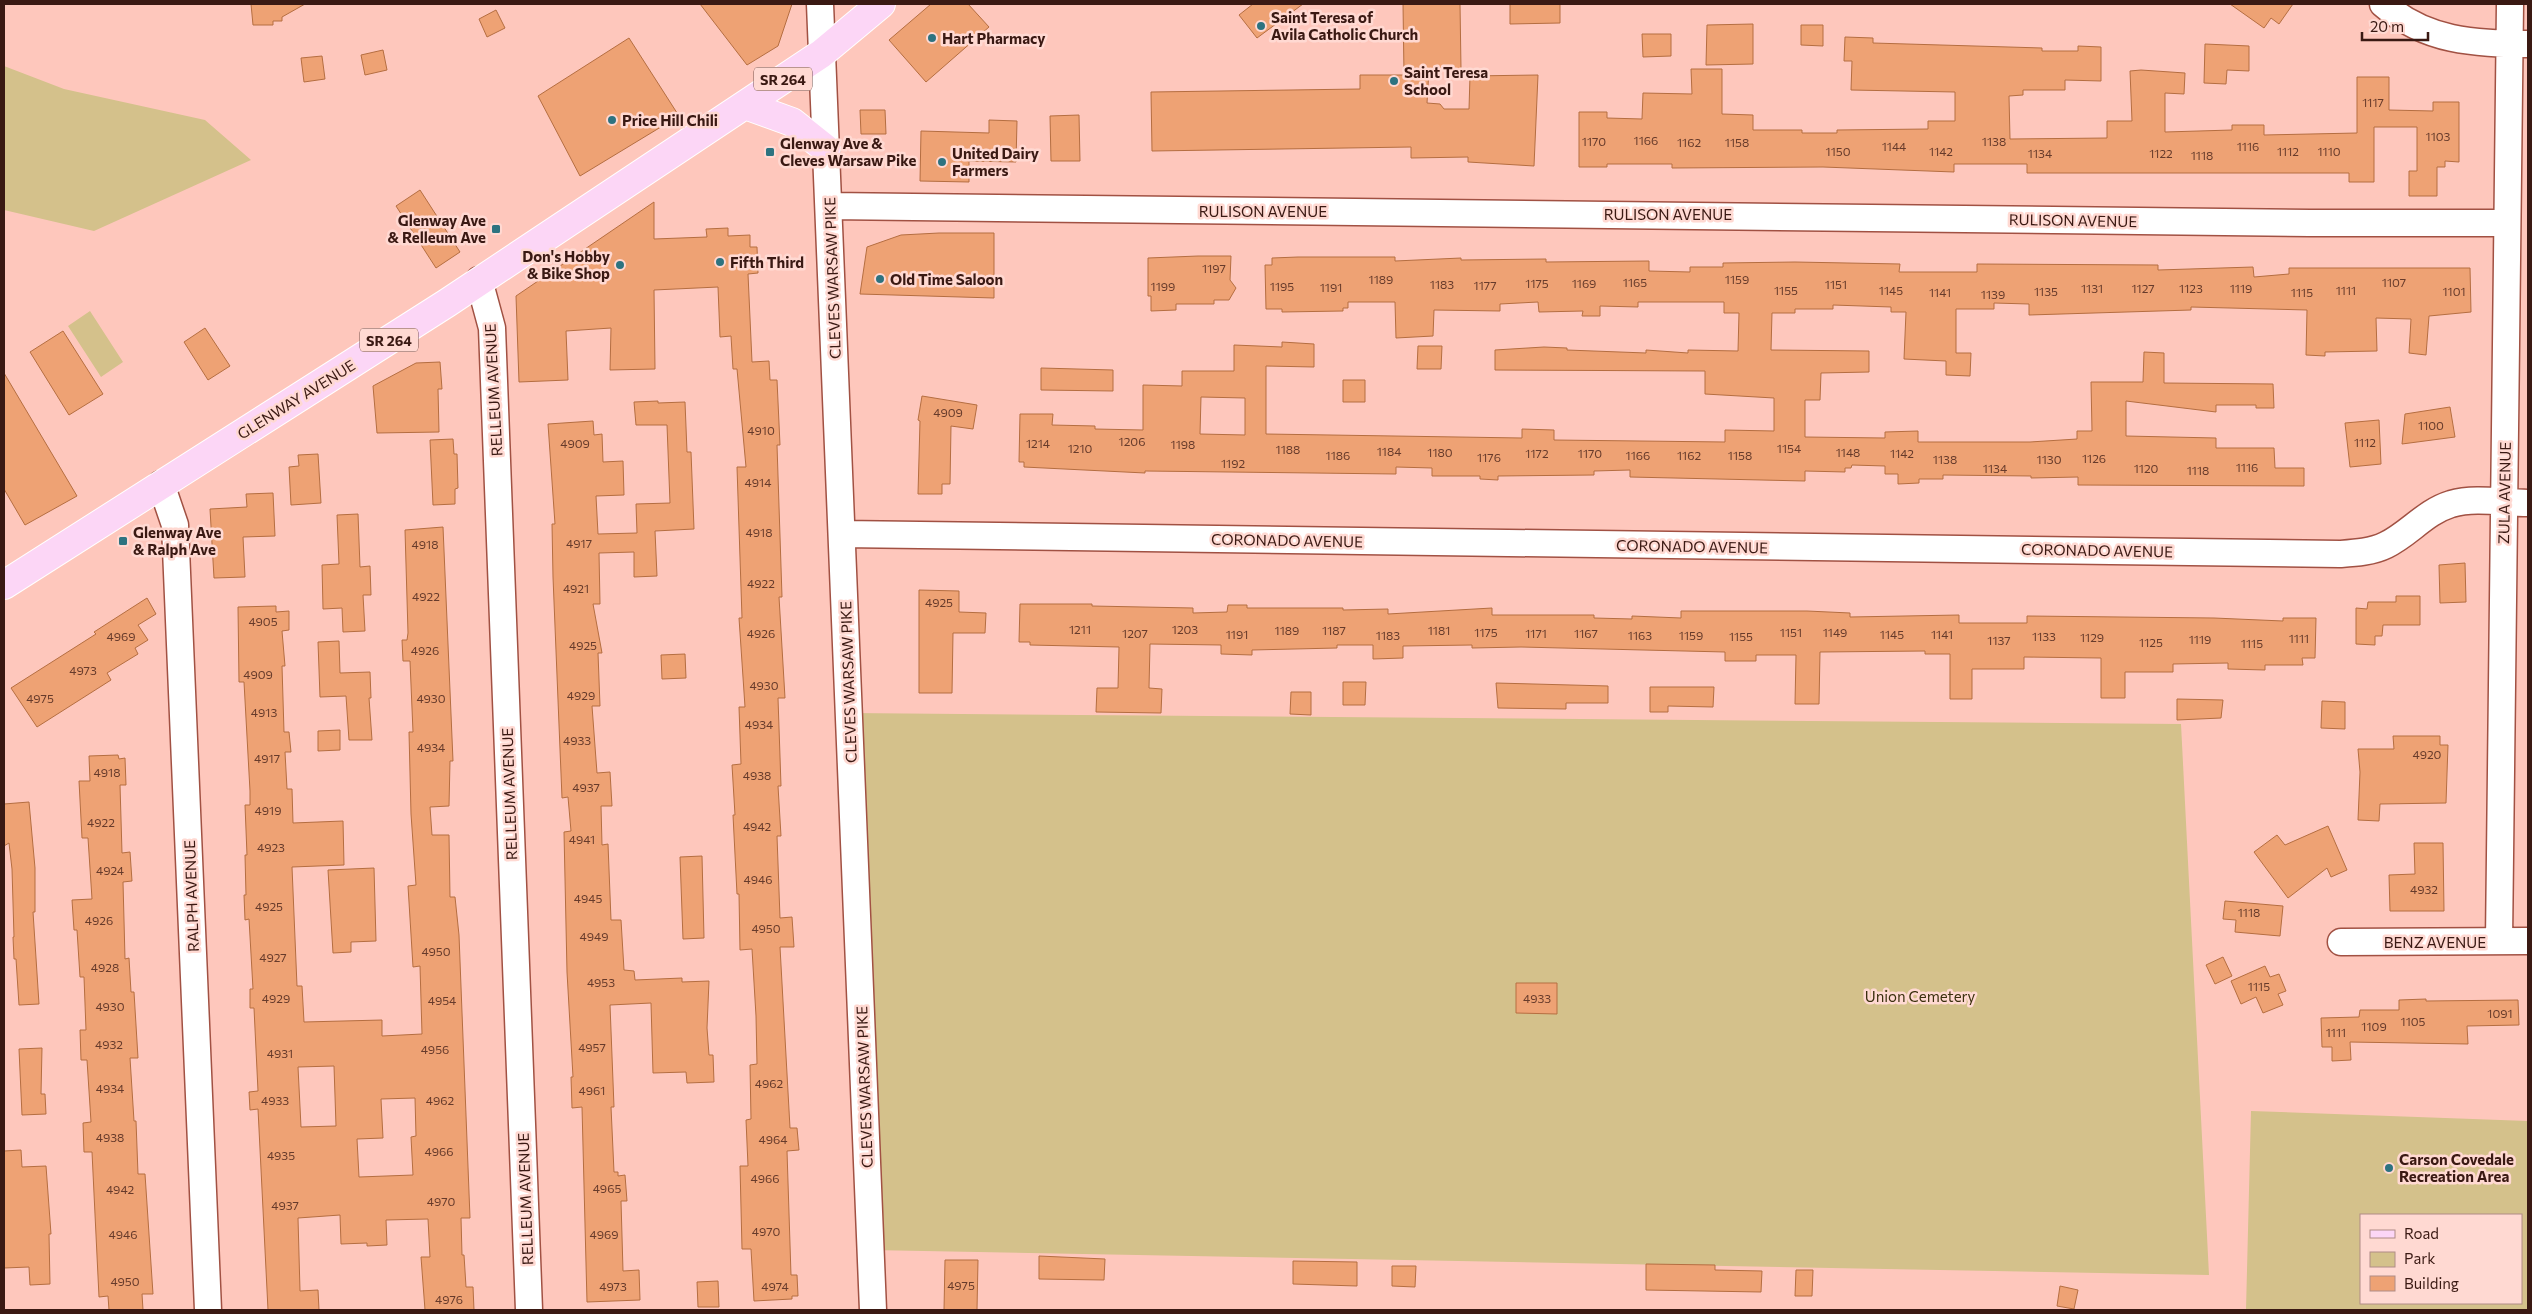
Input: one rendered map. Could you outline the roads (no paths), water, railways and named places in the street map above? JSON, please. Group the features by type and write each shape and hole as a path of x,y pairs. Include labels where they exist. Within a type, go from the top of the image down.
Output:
{"main road":[{"name":"GLENWAY AVENUE","path":"4,585 447,303 821,54 881,4"},
{"path":"745,105 792,122 826,149"}],"street":[{"name":"CLEVES WARSAW PIKE","path":"820,4 830,206 872,1310"},
{"path":"2383,4 2400,18 2436,35 2466,42 2519,44"},
{"name":"ZULA AVENUE","path":"2500,941 2516,503 2507,223 2519,44 2510,4"},
{"name":"RULISON AVENUE","path":"830,206 2310,224 2507,223"},
{"name":"RELLEUM AVENUE","path":"479,280 492,328 529,1310"},
{"name":"RALPH AVENUE","path":"161,484 175,526 208,1310"},
{"name":"CORONADO AVENUE","path":"842,534 2340,554 2363,552 2386,545 2429,514 2450,504 2472,500 2516,503"},
{"name":"BENZ AVENUE","path":"2341,942 2528,942"}],"place":[{"name":"Saint Teresa of Avila Catholic Church","path":"1261,26"},
{"name":"Hart Pharmacy","path":"932,38"},
{"name":"Saint Teresa School","path":"1394,81"},
{"name":"Price Hill Chili","path":"612,120"},
{"name":"Glenway Ave & Cleves Warsaw Pike","path":"770,152"},
{"name":"United Dairy Farmers","path":"942,162"},
{"name":"Glenway Ave & Relleum Ave","path":"496,229"},
{"name":"Fifth Third","path":"720,262"},
{"name":"Don's Hobby & Bike Shop","path":"620,265"},
{"name":"Old Time Saloon","path":"880,279"},
{"name":"Glenway Ave & Ralph Ave","path":"123,541"},
{"name":"Carson Covedale Recreation Area","path":"2389,1168"}],"park label":[{"name":"Union Cemetery","path":"1920,996"}]}
